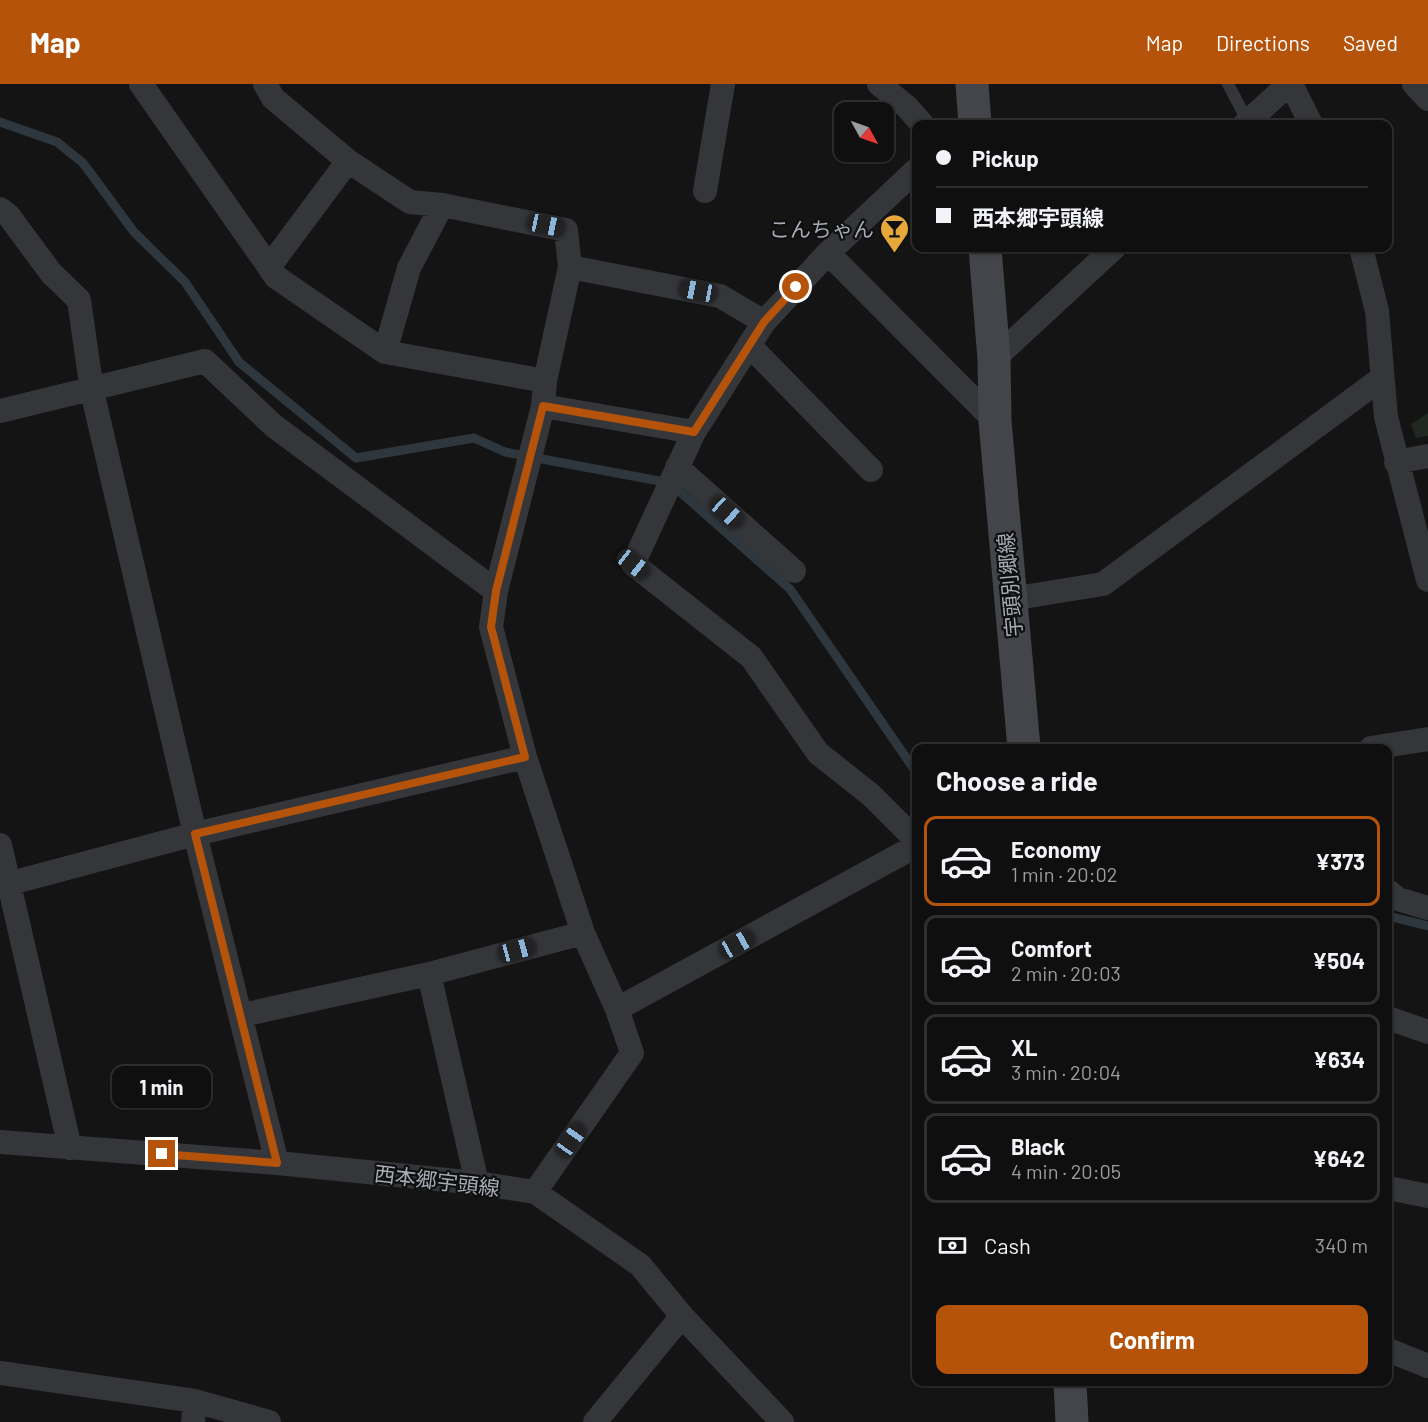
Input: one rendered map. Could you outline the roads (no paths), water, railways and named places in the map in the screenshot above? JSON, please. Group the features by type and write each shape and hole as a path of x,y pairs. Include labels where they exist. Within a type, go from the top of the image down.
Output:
{"street":[{"path":"141,84 276,277 385,352 545,381"},
{"path":"265,84 273,98 348,162 410,202 442,205 566,230 570,267 545,381 543,406 496,591 491,627 525,757 583,933 617,1009 632,1053 535,1192"},
{"path":"705,191 723,84"},
{"path":"879,84 907,107 918,120"},
{"path":"972,84 975,120"},
{"path":"1250,120 1290,84 1309,120"},
{"path":"1414,84 1428,99"},
{"path":"268,267 348,162"},
{"path":"912,174 828,253 764,322 694,432 633,564 751,657 818,753 871,795 912,836"},
{"path":"385,352 409,268 442,205"},
{"path":"0,209 9,216 51,273 79,300 92,391 195,834 242,1015 277,1163"},
{"path":"985,252 994,359"},
{"path":"994,359 1110,252"},
{"path":"1362,252 1377,311 1386,417 1428,580"},
{"path":"828,253 995,421"},
{"path":"570,267 720,296 764,322"},
{"path":"749,345 871,470"},
{"name":"宇頭別郷線","path":"994,359 995,421 1024,744"},
{"path":"0,411 92,391 205,361 274,426 496,591"},
{"path":"1010,599 1103,584 1382,378"},
{"path":"543,406 694,432"},
{"path":"1396,462 1428,456"},
{"path":"677,467 794,571"},
{"path":"1392,745 1428,739"},
{"path":"5,885 195,834 525,757"},
{"path":"0,845 5,885 70,1148"},
{"path":"617,1009 912,848"},
{"path":"1392,894 1398,899 1428,908"},
{"path":"242,1015 429,974 583,933"},
{"path":"429,974 477,1183"},
{"path":"1392,1019 1428,1032"},
{"name":"西本郷宇頭線","path":"0,1142 277,1163 477,1183 535,1192 640,1265 682,1316 782,1422"},
{"path":"1392,1189 1428,1196"},
{"path":"595,1422 682,1316"},
{"path":"1392,1352 1428,1366"},
{"path":"0,1373 194,1411 269,1422"},
{"path":"1070,1386 1072,1422"}],"lane":[{"path":"1228,84 1246,120"}],"waterway":[{"path":"0,122 57,142 83,163 134,232 185,282 239,362 356,458 474,438 505,452 670,483 790,589 912,766"},
{"path":"1392,917 1428,926"}],"place":[{"name":"こんちゃん","path":"895,254"}]}
